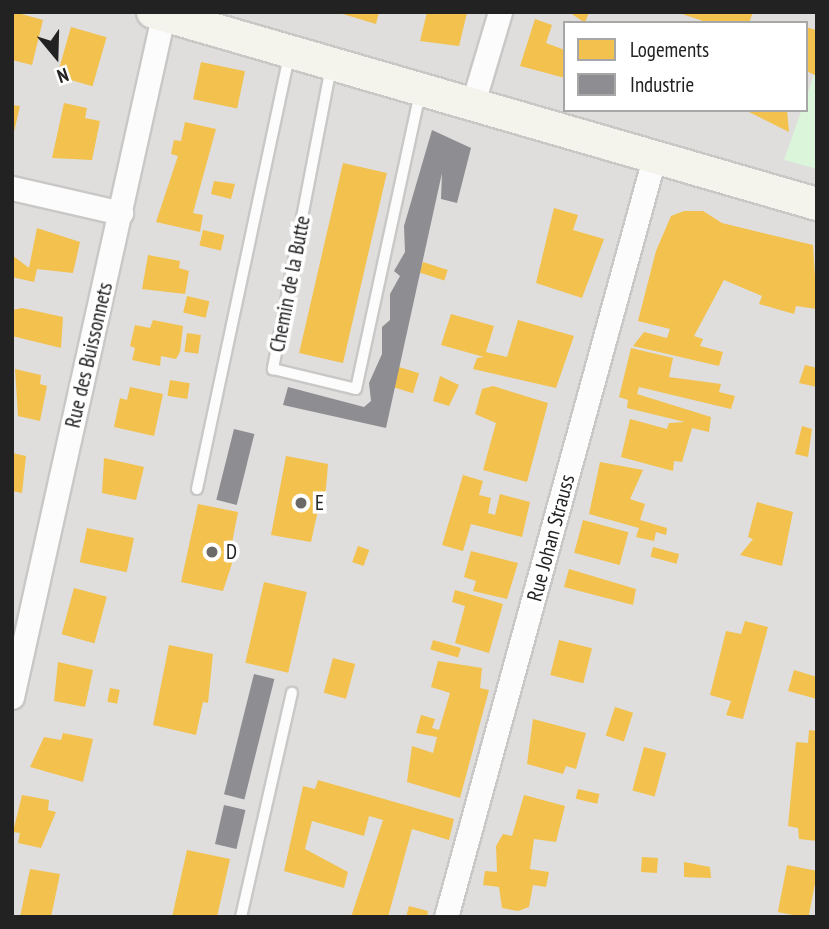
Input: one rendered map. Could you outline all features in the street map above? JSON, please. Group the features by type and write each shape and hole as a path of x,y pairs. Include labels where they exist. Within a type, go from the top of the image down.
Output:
{"street":[{"path":"472,106 500,12"},
{"path":"160,13 420,91 817,204"},
{"name":"Rue des Buissonnets","path":"12,697 121,213 160,13"},
{"name":"Rue Johan Strauss","path":"446,917 654,158"},
{"path":"12,188 121,213"}],"lane":[{"path":"197,489 290,50"},
{"name":"Chemin de la Butte","path":"332,64 273,369 356,389 420,91"},
{"path":"241,917 292,693"}],"shaded area":[{"path":"12,12 817,12 817,917 12,917"}],"green space":[{"path":"817,66 817,169 784,160 801,112 808,112 808,92"}],"building: Logements":[{"path":"14,12 43,20 32,65 12,60"},
{"path":"336,12 379,12 376,24"},
{"path":"427,12 467,13 459,46 420,41"},
{"path":"569,12 589,12 586,21"},
{"path":"753,12 750,21 703,21 679,13"},
{"path":"535,19 552,25 546,43 563,49 563,77 520,66"},
{"path":"71,27 107,37 93,86 57,76"},
{"path":"808,28 816,30 815,75 808,72"},
{"path":"201,62 245,71 237,109 193,99"},
{"path":"64,103 87,108 85,118 100,121 92,160 52,158"},
{"path":"12,105 20,106 13,136 12,136"},
{"path":"749,112 787,112 789,132"},
{"path":"185,122 216,129 193,213 203,215 200,232 156,222 178,156 171,154 174,140 181,141"},
{"path":"343,163 387,173 343,363 299,353"},
{"path":"214,181 235,184 231,199 211,194"},
{"path":"554,208 578,215 573,230 604,239 582,298 536,283"},
{"path":"684,211 703,211 722,223 813,245 817,309 796,306 794,314 759,304 762,296 724,280 694,336 703,339 700,346 723,352 719,366 633,346 644,332 667,338 670,329 638,321 656,251 671,216"},
{"path":"37,228 80,242 73,273 37,269 34,282 12,277 12,255 29,268"},
{"path":"203,230 224,235 221,251 199,246"},
{"path":"148,255 180,261 179,268 189,271 185,294 142,289"},
{"path":"423,262 448,270 444,280 420,272"},
{"path":"187,296 209,301 206,318 183,313"},
{"path":"22,308 63,317 61,348 12,336 12,310"},
{"path":"451,314 494,326 486,352 507,357 518,320 574,336 556,388 473,369 477,358 484,357 441,345"},
{"path":"153,320 183,326 180,352 176,359 161,356 160,366 132,360 135,348 130,346 135,325 150,328"},
{"path":"187,333 201,335 198,354 184,352"},
{"path":"631,348 673,358 669,377 721,384 719,392 735,396 731,409 639,387 637,394 711,417 709,432 692,428 682,462 674,461 673,471 621,457 630,419 667,429 669,423 685,422 627,408 628,400 619,397"},
{"path":"805,365 817,368 817,387 799,383"},
{"path":"399,367 419,373 413,393 393,387"},
{"path":"15,369 41,375 40,384 47,386 40,421 18,416"},
{"path":"440,376 459,385 449,406 433,401"},
{"path":"170,380 190,383 187,399 167,396"},
{"path":"493,386 548,403 527,482 483,470 496,423 475,414 482,389"},
{"path":"130,387 163,394 154,436 114,427 120,398 127,400"},
{"path":"802,426 812,429 808,457 795,454"},
{"path":"12,453 26,456 22,493 12,491"},
{"name":"E","path":"286,456 328,464 324,511 318,510 311,542 271,535"},
{"path":"104,458 144,467 136,500 102,493"},
{"path":"600,462 643,470 630,499 645,504 640,520 667,528 666,535 656,532 654,541 636,537 639,528 589,514"},
{"path":"463,475 483,481 479,495 491,498 488,513 495,515 500,494 530,502 522,537 471,524 463,551 442,545"},
{"path":"757,502 793,512 782,566 740,555 753,539 748,537"},
{"name":"D","path":"198,504 238,512 232,543 238,545 223,591 181,582"},
{"path":"583,520 628,532 620,565 574,553"},
{"path":"87,528 134,538 127,572 80,562"},
{"path":"358,546 369,550 363,566 352,562"},
{"path":"653,547 679,554 676,564 650,557"},
{"path":"471,551 518,563 507,599 473,591 476,581 464,577"},
{"path":"569,569 636,589 633,605 564,587"},
{"path":"264,582 307,592 288,673 245,663"},
{"path":"74,588 107,597 94,643 62,634"},
{"path":"455,590 503,604 489,653 455,643 465,606 452,602"},
{"path":"745,621 768,627 743,719 726,715 731,701 710,695 726,631 741,634"},
{"path":"433,640 461,648 458,658 430,650"},
{"path":"559,640 592,648 583,683 550,675"},
{"path":"169,645 213,654 208,703 203,702 196,735 153,725"},
{"path":"333,658 355,664 346,699 324,693"},
{"path":"438,661 482,668 480,688 489,690 460,798 407,782 412,746 433,753 437,737 416,733 421,715 435,719 432,728 439,730 450,693 431,687"},
{"path":"58,662 93,670 85,707 54,701"},
{"path":"794,670 817,677 817,699 788,691"},
{"path":"110,688 120,690 117,704 107,702"},
{"path":"615,707 633,713 624,741 606,736"},
{"path":"533,719 586,733 576,769 566,766 563,774 527,764"},
{"path":"809,730 817,731 817,841 799,839 798,828 788,826 796,742 808,743"},
{"path":"63,733 93,739 83,782 30,767 44,737 61,740"},
{"path":"644,747 666,753 655,796 632,790"},
{"path":"318,780 454,819 449,840 412,829 388,917 351,917 383,820 369,816 364,836 312,821 305,849 348,872 344,888 284,871 303,786 315,789"},
{"path":"578,789 599,794 597,804 576,799"},
{"path":"22,795 49,800 48,810 56,812 41,848 18,843 20,833 13,832"},
{"path":"524,795 565,806 556,842 534,839 530,869 549,872 546,887 533,885 529,907 518,911 502,908 499,887 483,885 485,871 497,872 496,846 503,834 512,836"},
{"path":"187,850 230,859 217,917 172,917"},
{"path":"642,857 658,858 657,873 641,872"},
{"path":"684,862 710,867 711,878 684,877"},
{"path":"787,865 817,871 808,917 778,912"},
{"path":"30,869 60,874 51,917 20,917"},
{"path":"409,906 428,911 427,917 406,917"}],"building: Industrie":[{"path":"432,130 471,148 457,203 441,199 442,173 386,428 283,405 288,387 364,407 371,401 369,383 382,354 382,327 390,320 390,294 400,276 394,271 405,252 404,226"},
{"path":"234,429 254,434 237,505 216,500"},
{"path":"254,674 274,679 244,799 224,794"},
{"path":"224,805 245,810 236,849 215,844"}],"place":[{"name":"E","path":"301,503"},
{"name":"D","path":"212,552"}]}
